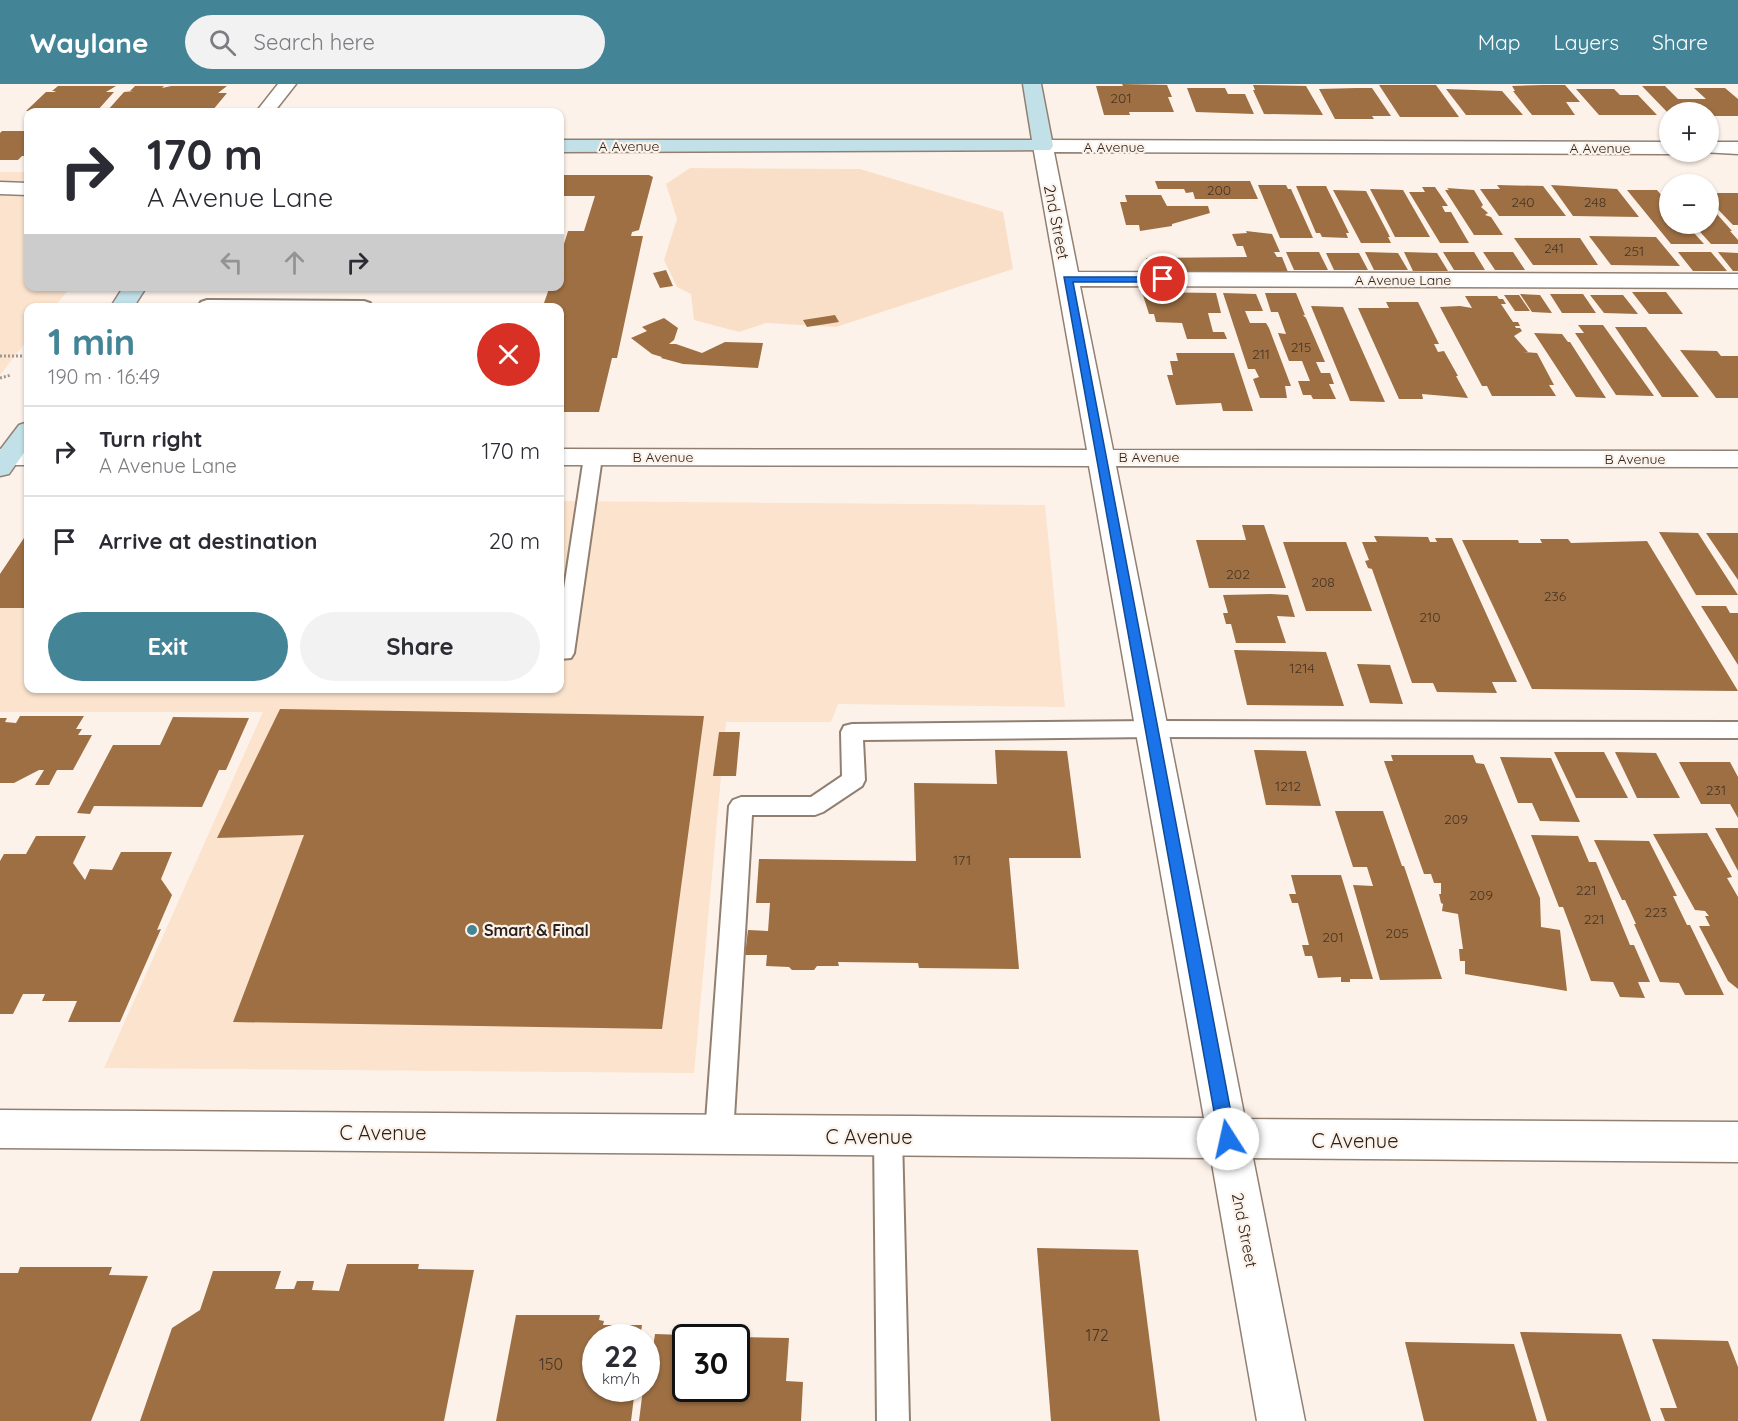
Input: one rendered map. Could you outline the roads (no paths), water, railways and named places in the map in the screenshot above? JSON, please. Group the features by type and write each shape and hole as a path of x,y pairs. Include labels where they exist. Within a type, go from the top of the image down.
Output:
{"main road":[{"name":"2nd Street","path":"1032,84 1043,146"},
{"name":"A Avenue","path":"564,146 1043,146"},
{"path":"9,460 24,436"}],"street":[{"path":"268,108 287,84"},
{"name":"A Avenue","path":"1043,146 1659,148"},
{"name":"2nd Street","path":"1043,146 1281,1421"},
{"path":"1719,148 1738,148"},
{"path":"0,188 24,189"},
{"name":"A Avenue Lane","path":"1068,279 1738,281"},
{"name":"B Avenue","path":"564,457 1101,456 1738,459"},
{"name":"C Avenue","path":"0,1129 1738,1142"}],"lane":[{"path":"564,653 594,457"},
{"path":"719,1135 741,806 815,806 854,780 852,732 1152,729 1738,730"},
{"path":"888,1136 893,1421"}],"place":[{"name":"Smart & Final","path":"472,930"}]}
